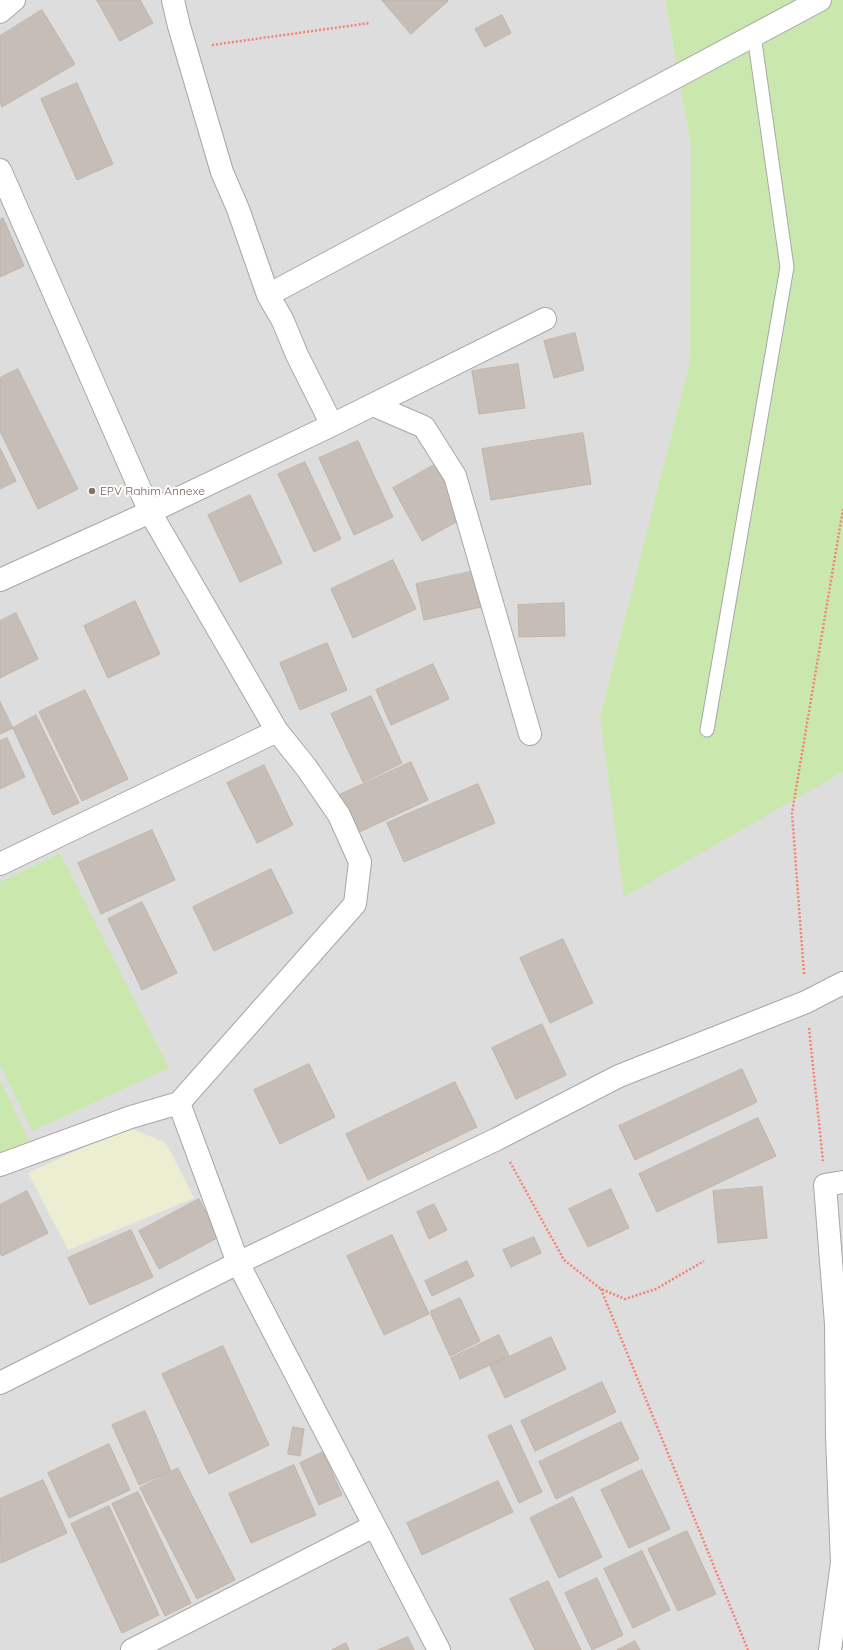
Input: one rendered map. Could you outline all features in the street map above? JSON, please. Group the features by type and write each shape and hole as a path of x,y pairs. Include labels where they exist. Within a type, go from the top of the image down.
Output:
{"street":[{"path":"0,12 14,0"},
{"path":"173,0 222,172 238,210 268,295 283,321 297,355 332,425"},
{"path":"268,295 820,0"},
{"path":"0,170 150,512 277,732 306,767 339,814 360,862 355,904 179,1103 131,1117 0,1165"},
{"path":"0,580 150,512 332,425 545,319"},
{"path":"373,405 424,427 455,476 530,734"},
{"path":"0,864 277,732"},
{"path":"0,1383 238,1263 497,1139 619,1076 806,1002 843,983"},
{"path":"179,1103 238,1263 439,1650"},
{"path":"830,1650 842,1563 837,1437 834,1184"},
{"path":"132,1650 374,1526"}],"lane":[{"path":"707,730 787,267 754,35"}],"path":[{"path":"186,48 370,23"},
{"path":"834,1184 806,1002 792,813 843,509"},
{"path":"497,1139 564,1260 601,1289 626,1299 656,1289 704,1261"},
{"path":"601,1289 748,1650"}],"shaded area":[{"path":"0,0 665,0 691,147 690,361 600,716 831,779 843,772 843,1650 0,1650"}],"green space":[{"path":"665,0 843,0 843,772 624,897 600,716 690,361 691,147"},
{"path":"60,853 169,1068 32,1131 0,1065 0,882"},
{"path":"0,1080 29,1140 0,1154"},
{"path":"128,1127 166,1143 194,1198 68,1250 28,1173"}],"building":[{"path":"97,0 140,0 153,23 120,41"},
{"path":"382,0 447,0 448,1 411,34"},
{"path":"42,10 75,64 2,107 0,103 0,36"},
{"path":"502,15 511,33 485,47 475,29"},
{"path":"77,83 113,164 77,180 41,99"},
{"path":"3,218 24,266 0,277 0,220"},
{"path":"575,333 584,370 554,378 544,341"},
{"path":"518,364 525,408 479,414 472,371"},
{"path":"18,369 78,489 38,509 0,431 0,378"},
{"path":"583,433 591,484 491,500 482,449"},
{"path":"358,441 393,517 354,535 319,458"},
{"path":"0,448 16,481 0,489"},
{"path":"305,462 341,539 314,552 278,474"},
{"path":"436,464 465,517 422,541 393,488"},
{"path":"250,495 282,563 240,582 208,515"},
{"path":"393,560 416,609 353,638 331,589"},
{"path":"474,571 481,607 424,620 416,584"},
{"path":"135,601 160,654 108,678 84,626"},
{"path":"564,603 565,636 519,637 518,605"},
{"path":"16,613 38,659 0,678 0,621"},
{"path":"327,643 347,690 300,710 280,663"},
{"path":"433,664 449,699 391,725 376,690"},
{"path":"85,690 128,779 82,801 39,712"},
{"path":"371,696 402,763 363,782 331,714"},
{"path":"0,702 13,728 0,734"},
{"path":"36,715 79,803 53,815 13,728"},
{"path":"7,738 25,777 0,789 0,741"},
{"path":"411,762 428,800 353,835 335,797"},
{"path":"264,765 293,825 257,843 227,783"},
{"path":"478,784 495,823 404,862 387,823"},
{"path":"152,830 175,880 101,914 78,863"},
{"path":"271,869 293,913 214,951 193,907"},
{"path":"142,902 177,973 142,990 108,919"},
{"path":"563,939 593,1003 550,1023 520,958"},
{"path":"542,1024 566,1075 516,1099 492,1048"},
{"path":"309,1064 335,1117 280,1144 254,1090"},
{"path":"742,1069 757,1102 635,1160 619,1126"},
{"path":"455,1082 477,1127 368,1180 346,1134"},
{"path":"758,1118 776,1156 657,1212 639,1174"},
{"path":"762,1187 767,1238 718,1243 713,1191"},
{"path":"611,1189 629,1228 588,1247 569,1209"},
{"path":"27,1191 48,1233 2,1256 0,1253 0,1205"},
{"path":"199,1199 219,1237 159,1269 139,1231"},
{"path":"434,1204 447,1230 429,1239 417,1212"},
{"path":"131,1230 153,1277 90,1305 68,1258"},
{"path":"392,1235 429,1314 384,1335 347,1256"},
{"path":"534,1237 541,1253 511,1267 503,1250"},
{"path":"467,1261 474,1276 432,1296 425,1281"},
{"path":"460,1298 480,1341 450,1356 430,1312"},
{"path":"499,1335 509,1356 460,1379 451,1358"},
{"path":"551,1337 566,1369 505,1398 490,1366"},
{"path":"223,1346 269,1445 209,1474 162,1374"},
{"path":"602,1382 616,1412 535,1451 521,1421"},
{"path":"145,1411 171,1471 139,1485 112,1425"},
{"path":"621,1422 639,1459 556,1499 539,1462"},
{"path":"511,1425 542,1492 519,1503 488,1436"},
{"path":"293,1427 304,1429 300,1456 288,1454"},
{"path":"109,1444 130,1490 69,1518 48,1473"},
{"path":"323,1452 342,1495 319,1505 300,1463"},
{"path":"294,1465 316,1515 251,1543 229,1494"},
{"path":"178,1468 235,1580 197,1599 140,1488"},
{"path":"642,1470 670,1529 629,1548 601,1490"},
{"path":"43,1480 67,1533 1,1563 0,1499"},
{"path":"498,1481 513,1512 422,1555 407,1523"},
{"path":"138,1492 191,1603 165,1616 112,1504"},
{"path":"573,1497 602,1557 559,1578 530,1518"},
{"path":"109,1506 159,1615 122,1633 71,1524"},
{"path":"687,1531 716,1594 678,1611 648,1549"},
{"path":"642,1551 670,1610 633,1628 604,1569"},
{"path":"597,1578 623,1635 592,1650 565,1593"},
{"path":"548,1581 581,1650 535,1650 510,1599"},
{"path":"408,1637 414,1650 378,1650"},
{"path":"635,1641 640,1650 617,1650"},
{"path":"346,1643 349,1650 332,1650"}],"place":[{"name":"EPV Rahim Annexe","path":"92,491"}]}
